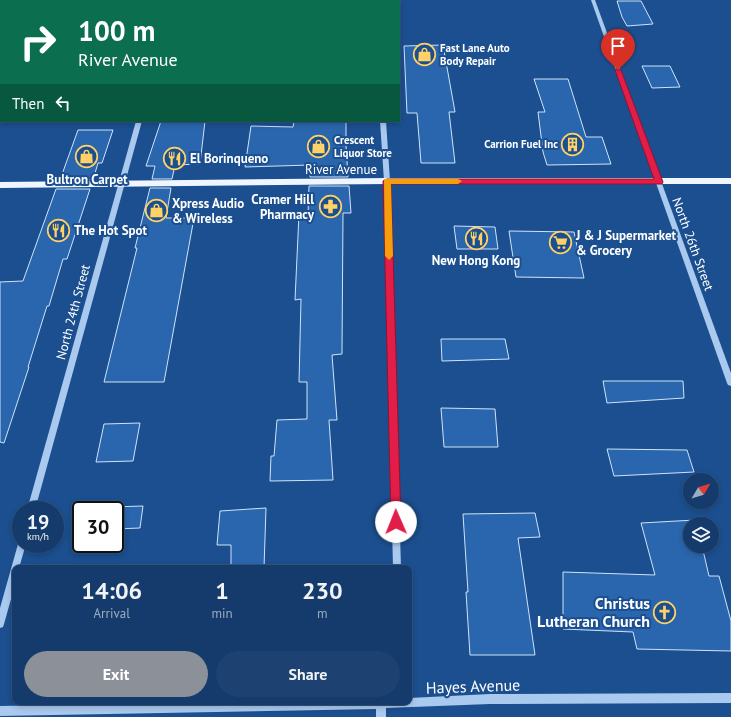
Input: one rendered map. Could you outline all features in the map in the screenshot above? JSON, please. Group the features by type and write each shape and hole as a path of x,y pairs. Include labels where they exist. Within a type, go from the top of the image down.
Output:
{"main road":[{"name":"River Avenue","path":"0,185 387,181 731,181"}],"street":[{"name":"North 26th Street","path":"593,0 731,383"},
{"name":"North 24th Street","path":"34,501 139,122"},
{"path":"383,122 387,181 397,565"},
{"path":"16,565 19,553"},
{"path":"0,624 12,580"},
{"name":"Hayes Avenue","path":"412,703 490,699 731,698"},
{"name":"Hayes Avenue","path":"0,711 326,705"},
{"path":"380,705 380,717"}],"building":[{"path":"617,1 641,1 653,24 627,26 622,17"},
{"path":"443,45 455,112 449,112 455,163 421,163 417,113 407,113 404,46"},
{"path":"642,66 670,66 680,87 652,88"},
{"path":"534,79 568,79 586,137 602,137 611,164 547,165 543,152 538,112 545,112"},
{"path":"161,122 205,122 200,164 175,165 172,179 152,179 155,166 146,166"},
{"path":"294,122 346,122 348,177 310,177 310,165 245,167 251,126 293,127"},
{"path":"78,130 113,130 102,163 98,163 93,180 60,180"},
{"path":"309,186 349,186 351,213 343,213 342,354 332,355 337,420 329,420 333,480 270,481 271,456 274,456 277,420 307,419 307,382 299,382 301,299 295,300 299,214 308,214"},
{"path":"150,188 171,188 166,218 194,218 164,382 104,382 137,248 135,248"},
{"path":"56,189 90,189 67,259 63,259 49,306 47,306 4,443 0,442 0,282 23,281"},
{"name":"New Hong Kong","path":"454,226 495,227 498,249 457,249"},
{"path":"509,231 574,232 584,278 516,277"},
{"path":"441,339 505,339 509,359 442,361"},
{"path":"603,381 683,381 684,398 607,403"},
{"path":"441,408 495,409 498,447 444,447"},
{"path":"140,423 133,461 96,462 104,424"},
{"path":"607,449 687,450 694,472 614,476"},
{"path":"143,506 140,528 124,529 124,507"},
{"path":"266,508 264,565 231,565 231,545 217,545 220,511"},
{"path":"535,513 540,537 518,538 535,655 470,655 463,514"},
{"name":"Christus Lutheran Church","path":"683,521 683,553 704,553 709,576 719,576 731,621 731,651 637,649 633,632 563,629 563,572 655,575 641,523"}],"slow traffic":[{"path":"389,256 387,181 458,181"}],"place":[{"name":"Fast Lane Auto Body Repair","path":"424,54"},
{"name":"Carrion Fuel Inc","path":"573,144"},
{"name":"Crescent Liquor Store","path":"319,146"},
{"name":"Bultron Carpet","path":"87,157"},
{"name":"El Borinqueno","path":"175,158"},
{"name":"Cramer Hill Pharmacy","path":"330,206"},
{"name":"Xpress Audio & Wireless","path":"156,210"},
{"name":"The Hot Spot","path":"59,230"},
{"name":"New Hong Kong","path":"476,238"},
{"name":"J & J Supermarket & Grocery","path":"560,242"},
{"name":"Christus Lutheran Church","path":"665,612"}],"route":[{"path":"396,522 387,181 659,182 618,70"}]}
